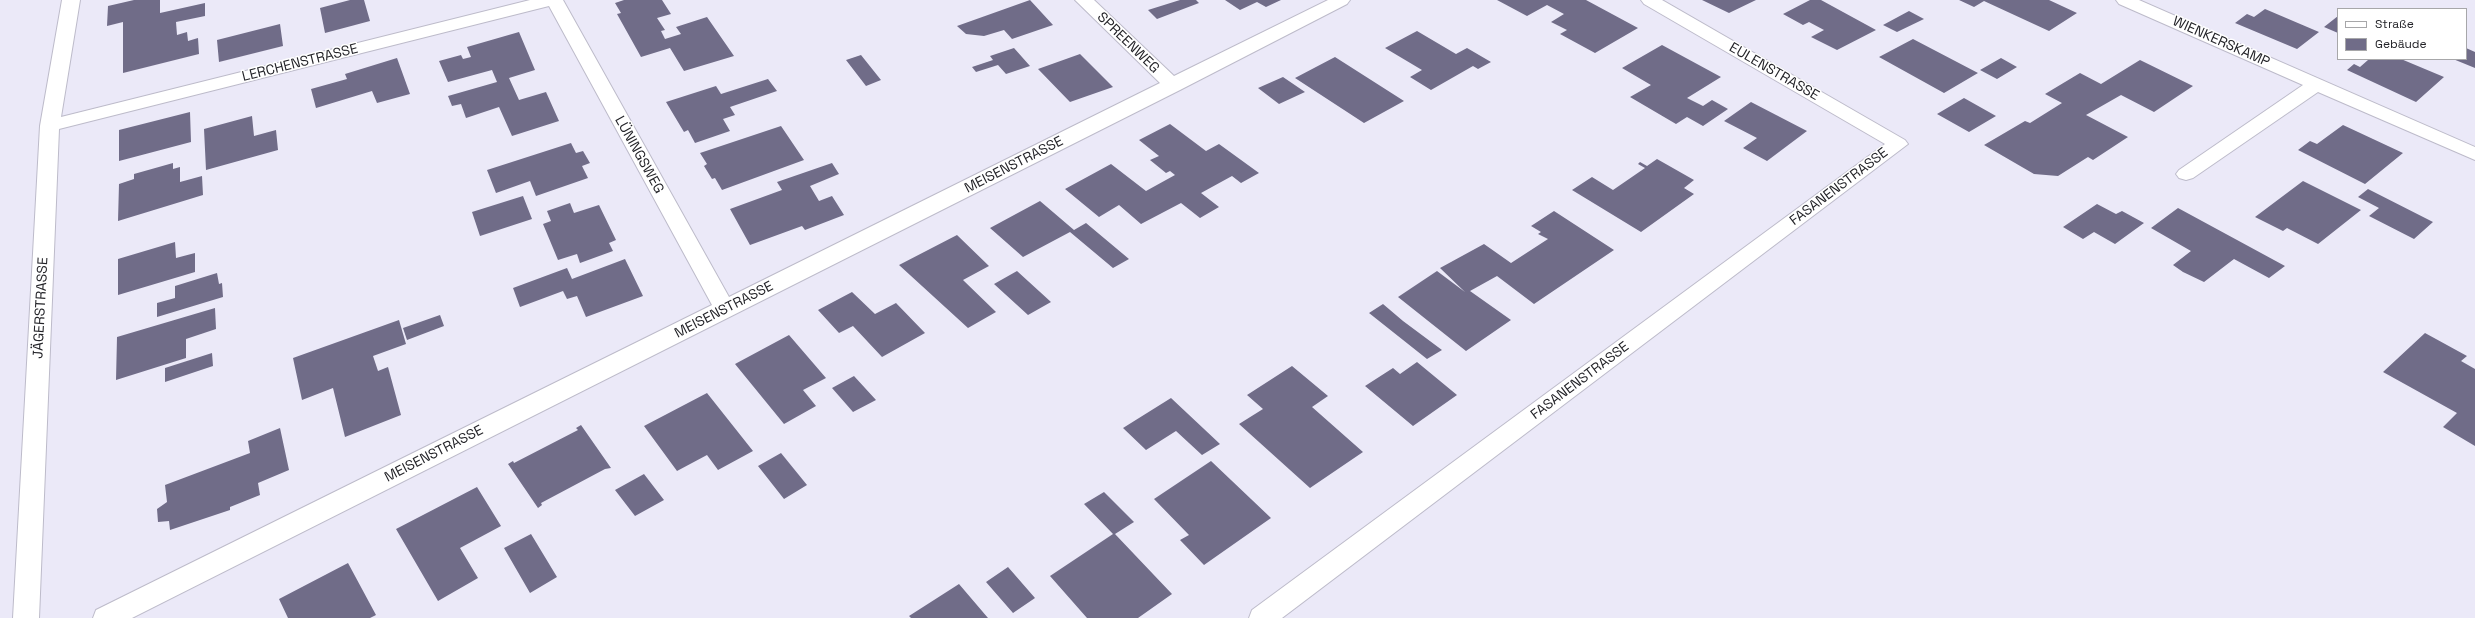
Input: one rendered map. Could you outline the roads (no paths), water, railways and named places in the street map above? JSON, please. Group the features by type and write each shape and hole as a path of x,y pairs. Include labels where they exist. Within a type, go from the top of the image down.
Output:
{"street":[{"name":"JÄGERSTRASSE","path":"26,618 50,126 71,0"},
{"name":"LERCHENSTRASSE","path":"50,126 552,0"},
{"name":"LÜNINGSWEG","path":"552,0 725,309"},
{"name":"SPREENWEG","path":"1084,0 1173,86"},
{"name":"MEISENSTRASSE","path":"106,618 1173,86 1341,0"},
{"name":"EULENSTRASSE","path":"1650,0 1898,144"},
{"name":"WIENKERSKAMP","path":"2125,0 2475,154"},
{"path":"2186,174 2317,84"},
{"name":"FASANENSTRASSE","path":"1262,618 1898,144"}]}
